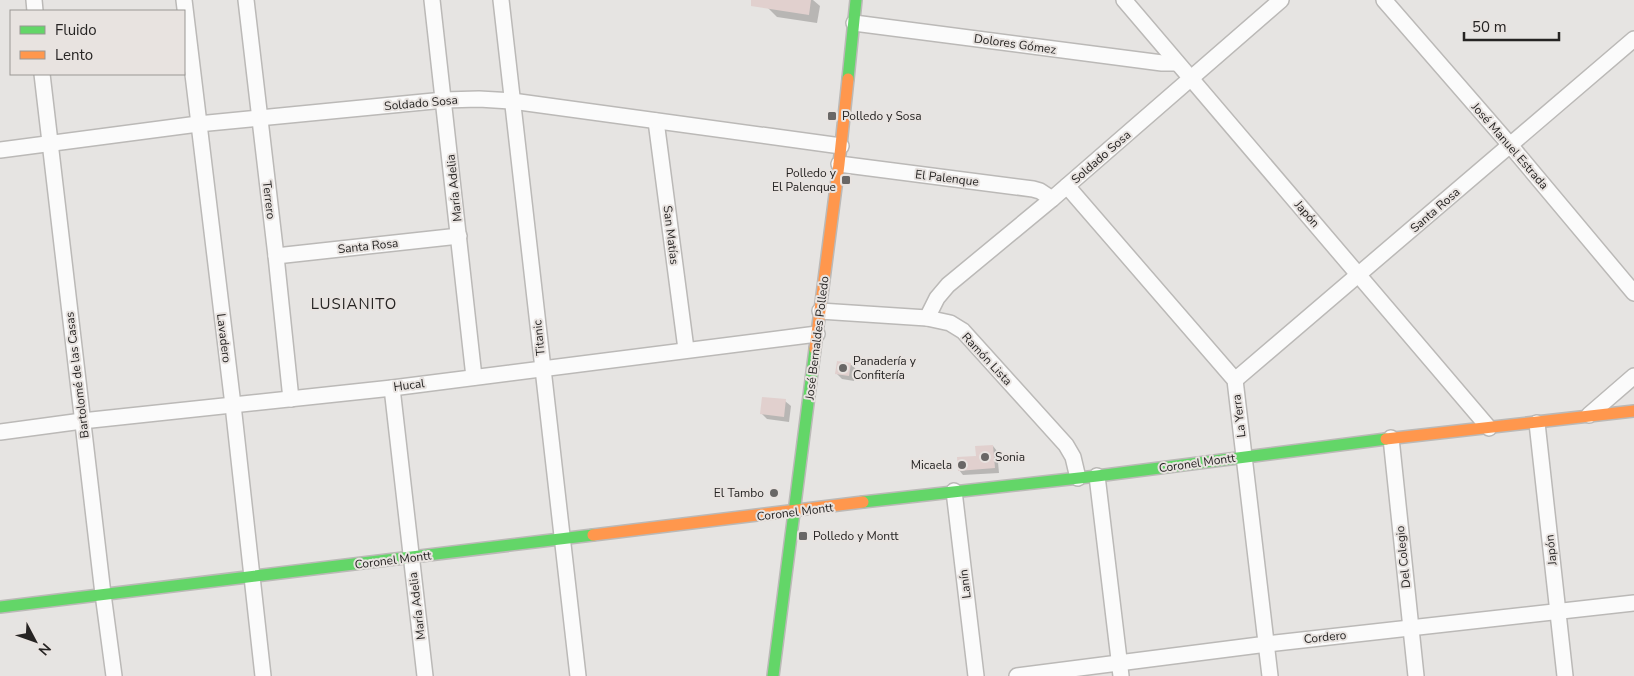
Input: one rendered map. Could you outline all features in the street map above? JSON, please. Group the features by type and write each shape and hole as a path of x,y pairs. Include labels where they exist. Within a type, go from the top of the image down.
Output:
{"street":[{"name":"Lavadero","path":"184,0 233,405 263,676"},
{"name":"Terrero","path":"246,0 291,399"},
{"name":"María Adelia","path":"432,0 474,377"},
{"name":"Titanic","path":"501,0 578,676"},
{"name":"José Bernaldes Polledo","path":"773,676 839,164 856,0"},
{"name":"Japón","path":"1124,0 1489,428"},
{"name":"Soldado Sosa","path":"927,318 937,298 948,285 1052,199 1281,0"},
{"name":"José Manuel Estrada","path":"1384,0 1510,145 1634,293"},
{"name":"Dolores Gómez","path":"854,23 1162,63 1178,63"},
{"name":"Santa Rosa","path":"1235,380 1634,38"},
{"name":"Bartolomé de las Casas","path":"42,75 114,676"},
{"name":"Soldado Sosa","path":"0,150 198,124 444,100 479,99 512,101 841,146"},
{"name":"San Matías","path":"656,121 686,350"},
{"name":"El Palenque","path":"839,164 1033,189 1052,199"},
{"name":"La Yerra","path":"1067,186 1235,380 1270,676"},
{"name":"Santa Rosa","path":"276,256 459,236"},
{"name":"Ramón Lista","path":"820,312 927,318 950,323 963,331 1066,445 1074,457 1078,478"},
{"name":"Hucal","path":"0,432 82,421 392,388 818,334"},
{"path":"1589,415 1634,376"},
{"name":"María Adelia","path":"392,388 425,676"},
{"name":"Coronel Montt","path":"0,606 1097,476 1391,438 1634,411"},
{"name":"Japón","path":"1537,423 1565,676"},
{"name":"Del Colegio","path":"1391,438 1416,676"},
{"path":"1097,476 1120,669"},
{"name":"Lanín","path":"954,492 976,676"},
{"name":"Cordero","path":"1017,676 1120,669 1267,644 1634,603"}],"building":[{"path":"751,0 811,0 809,15 751,6"},
{"name":"Panadería y Confitería","path":"837,361 851,363 849,376 835,374"},
{"path":"762,397 786,399 784,417 760,414"},
{"name":"Sonia","path":"993,445 995,468 958,471 957,457 976,456 975,446"}],"traffic: fast":[{"path":"848,79 856,0"},
{"path":"773,676 815,349"},
{"path":"863,502 1097,476 1386,439"},
{"path":"0,607 593,535"}],"traffic: slow":[{"path":"815,349 848,79"},
{"path":"1386,439 1634,411"},
{"path":"593,535 863,502"}],"place":[{"name":"Polledo y Sosa","path":"832,116"},
{"name":"Polledo y El Palenque","path":"846,180"},
{"name":"Panadería y Confitería","path":"843,368"},
{"name":"Sonia","path":"985,457"},
{"name":"Micaela","path":"962,465"},
{"name":"El Tambo","path":"774,493"},
{"name":"Polledo y Montt","path":"803,536"}],"district":[{"name":"LUSIANITO","path":"354,304"}]}
